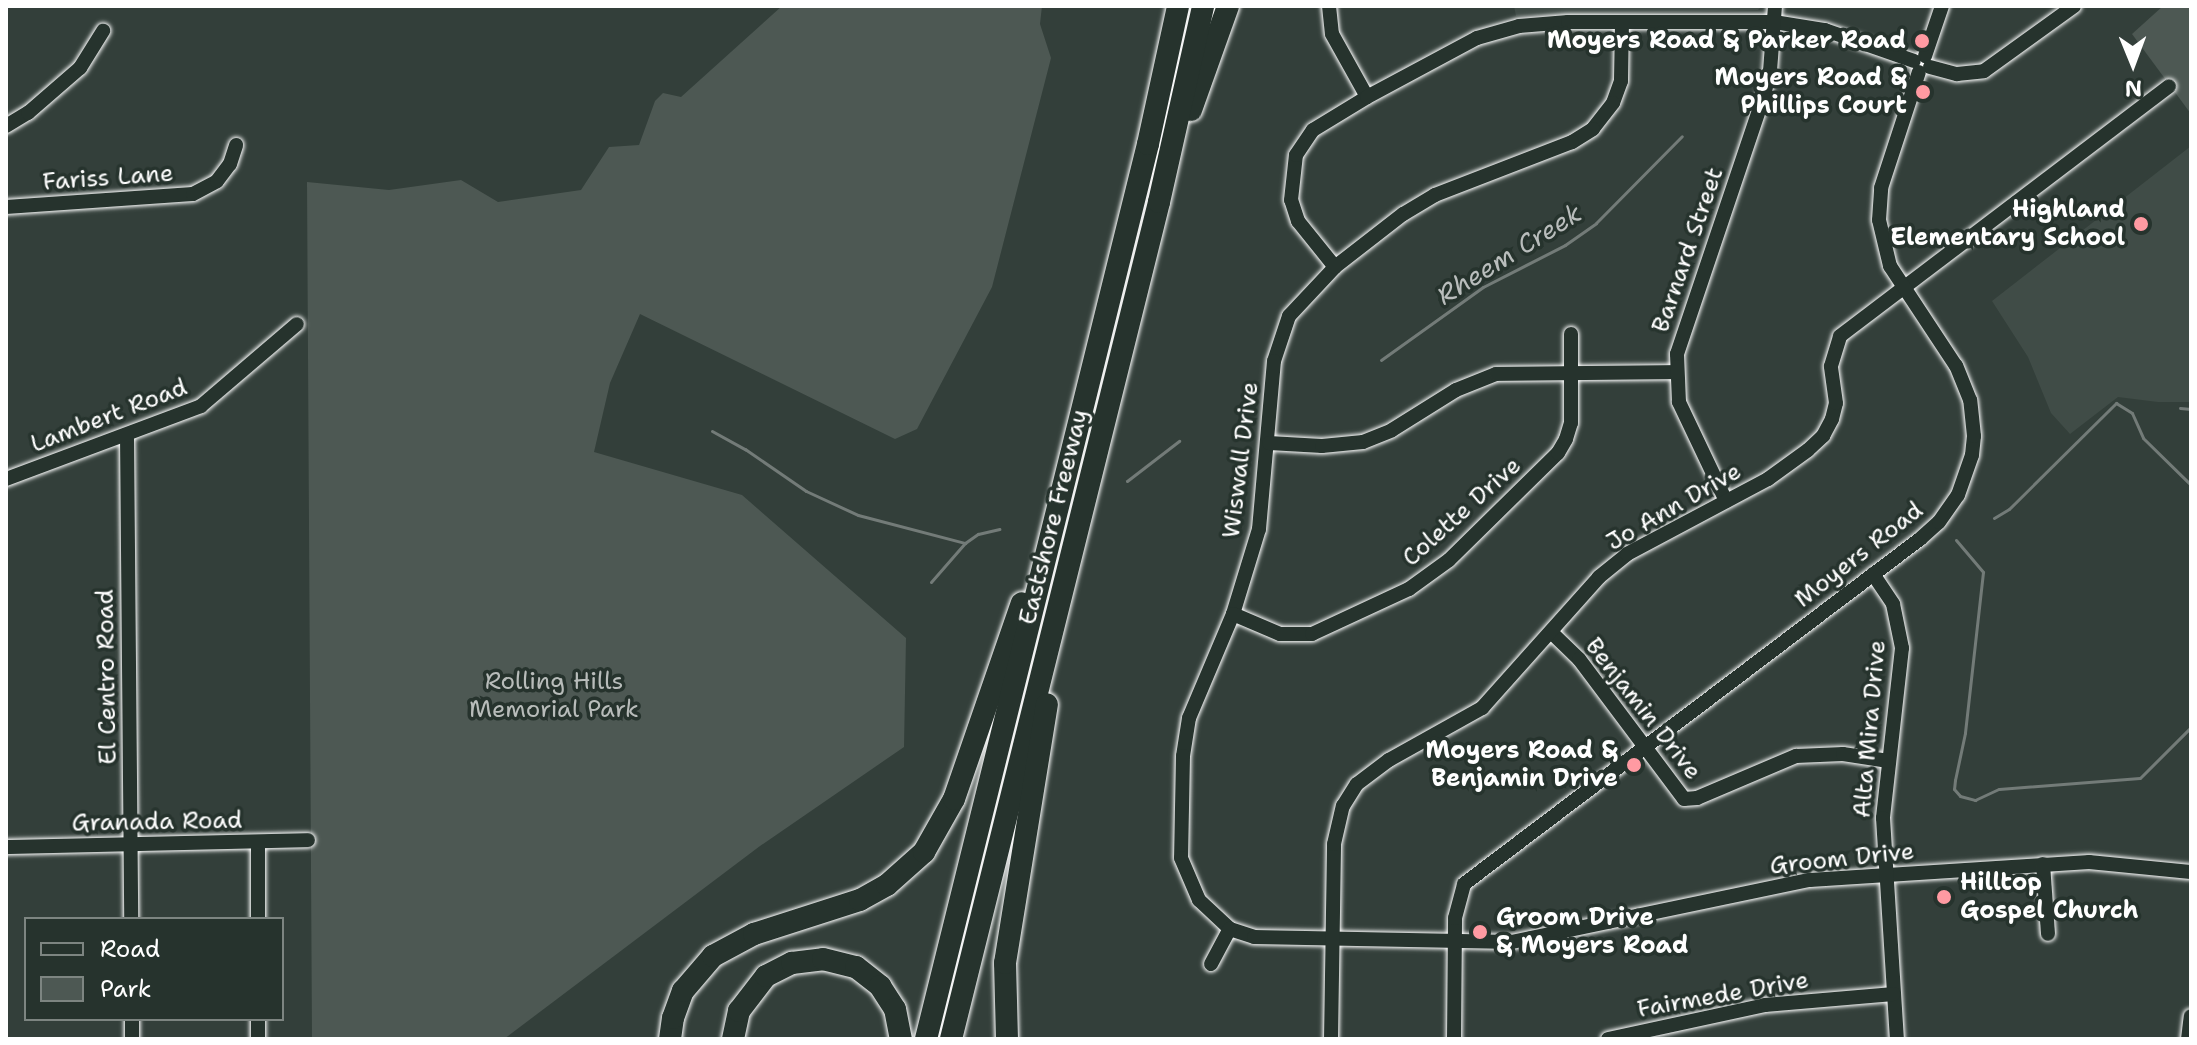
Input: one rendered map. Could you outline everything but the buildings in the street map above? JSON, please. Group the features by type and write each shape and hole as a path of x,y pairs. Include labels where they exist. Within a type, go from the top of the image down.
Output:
{"highway":[{"path":"1148,144 1162,6"},
{"name":"Eastshore Freeway","path":"926,1039 1148,144 1178,6"},
{"name":"Eastshore Freeway","path":"951,1039 1159,202 1203,6"},
{"path":"1159,202 1228,6"},
{"path":"670,1039 677,1005 713,956 739,940 874,893 901,874 924,852 954,799 1012,631 1056,516"},
{"path":"995,1039 996,997 1047,708 1058,606"},
{"path":"1007,1039 1003,998 1008,942"},
{"path":"957,1039 972,955"},
{"path":"733,1039 739,1011 766,976 792,963 823,959 856,967 880,986 895,1009 901,1039"},
{"path":"679,1039 682,1007 697,975"}],"street":[{"path":"1329,6 1332,34 1367,97"},
{"name":"Barnard Street","path":"1726,501 1679,402 1676,372 1680,336 1763,99 1775,6"},
{"name":"Moyers Road","path":"1454,1039 1455,918 1464,884 1920,539 1948,511 1963,484 1974,436 1970,400 1956,366 1902,288 1884,251 1879,204 1885,175 1942,6"},
{"path":"1335,267 1298,221 1291,200 1290,178 1296,155 1313,130 1477,38 1505,30 1568,22 1774,22 1825,30 1957,74 1984,71 2074,6"},
{"name":"Wiswall Drive","path":"1230,929 1199,900 1188,880 1181,858 1180,806 1189,718 1233,614 1259,529 1274,361 1289,316 1335,267 1398,218 1435,195 1572,142 1593,129 1613,103 1621,81 1622,22"},
{"path":"6,126 28,113 80,68 103,31"},
{"name":"Jo Ann Drive","path":"1331,1039 1336,825 1357,784 1389,760 1482,708 1599,577 1627,554 1768,479 1823,436 1836,403 1831,366 1840,336 2169,86"},
{"name":"Fariss Lane","path":"6,207 193,194 217,181 230,164 236,145"},
{"name":"Lambert Road","path":"6,479 201,406 297,324"},
{"name":"Colette Drive","path":"1233,614 1280,634 1312,634 1426,578 1558,453 1571,423 1571,334"},
{"path":"1269,443 1322,446 1363,442 1392,430 1477,380 1496,374 1676,372"},
{"name":"El Centro Road","path":"127,435 131,917"},
{"name":"Alta Mira Drive","path":"1873,574 1893,604 1902,648 1883,818 1897,1039"},
{"name":"Benjamin Drive","path":"1551,632 1579,659 1684,799 1697,798 1796,756 1843,754 1888,761"},
{"name":"Granada Road","path":"6,847 308,840"},
{"path":"258,842 258,917"},
{"name":"Groom Drive","path":"1454,942 1534,940 1810,880 2089,862 2191,872"},
{"path":"2043,864 2048,934"},
{"path":"1211,964 1230,929 1254,937 1454,942"},
{"name":"Fairmede Drive","path":"1608,1039 1765,1005 1894,994"},
{"path":"2188,1039 2191,1016"}],"shaded area":[{"path":"1514,6 1762,6 1758,10 1516,16"},
{"name":"Highland Elementary School","path":"2191,146 2191,402 2118,397 2070,434 2051,413 2028,357 1992,301"}],"green space":[{"name":"Rolling Hills Memorial Park","path":"782,6 1042,6 1040,24 1051,58 992,287 917,429 895,439 640,314 610,383 594,452 742,495 906,638 904,747 760,846 504,1039 312,1039 307,182 389,190 461,180 498,202 581,190 609,147 639,145 655,101 663,93 681,97"},
{"path":"2163,6 2191,6 2191,114 2132,34"}],"waterway":[{"name":"Rheem Creek","path":"1381,360 1483,287 1565,245 1596,223 1682,136"},
{"path":"1994,518 2009,509 2116,403 2132,413 2143,438 2191,485"},
{"path":"2180,408 2191,409"},
{"name":"Rheem Creek","path":"712,431 745,449 806,491 858,515 965,543"},
{"name":"Rheem Creek","path":"1127,481 1179,441"},
{"name":"Rheem Creek","path":"931,582 965,543 978,534 999,529"},
{"path":"1956,540 1983,572 1965,733 1954,789 1960,796 1975,800 1999,789 2140,778 2191,727"}],"place":[{"name":"Moyers Road & Parker Road","path":"1922,41"},
{"name":"Moyers Road & Phillips Court","path":"1923,92"},
{"name":"Highland Elementary School","path":"2141,224"},
{"name":"Moyers Road & Benjamin Drive","path":"1634,765"},
{"name":"Hilltop Gospel Church","path":"1944,897"},
{"name":"Groom Drive & Moyers Road","path":"1480,932"}]}
